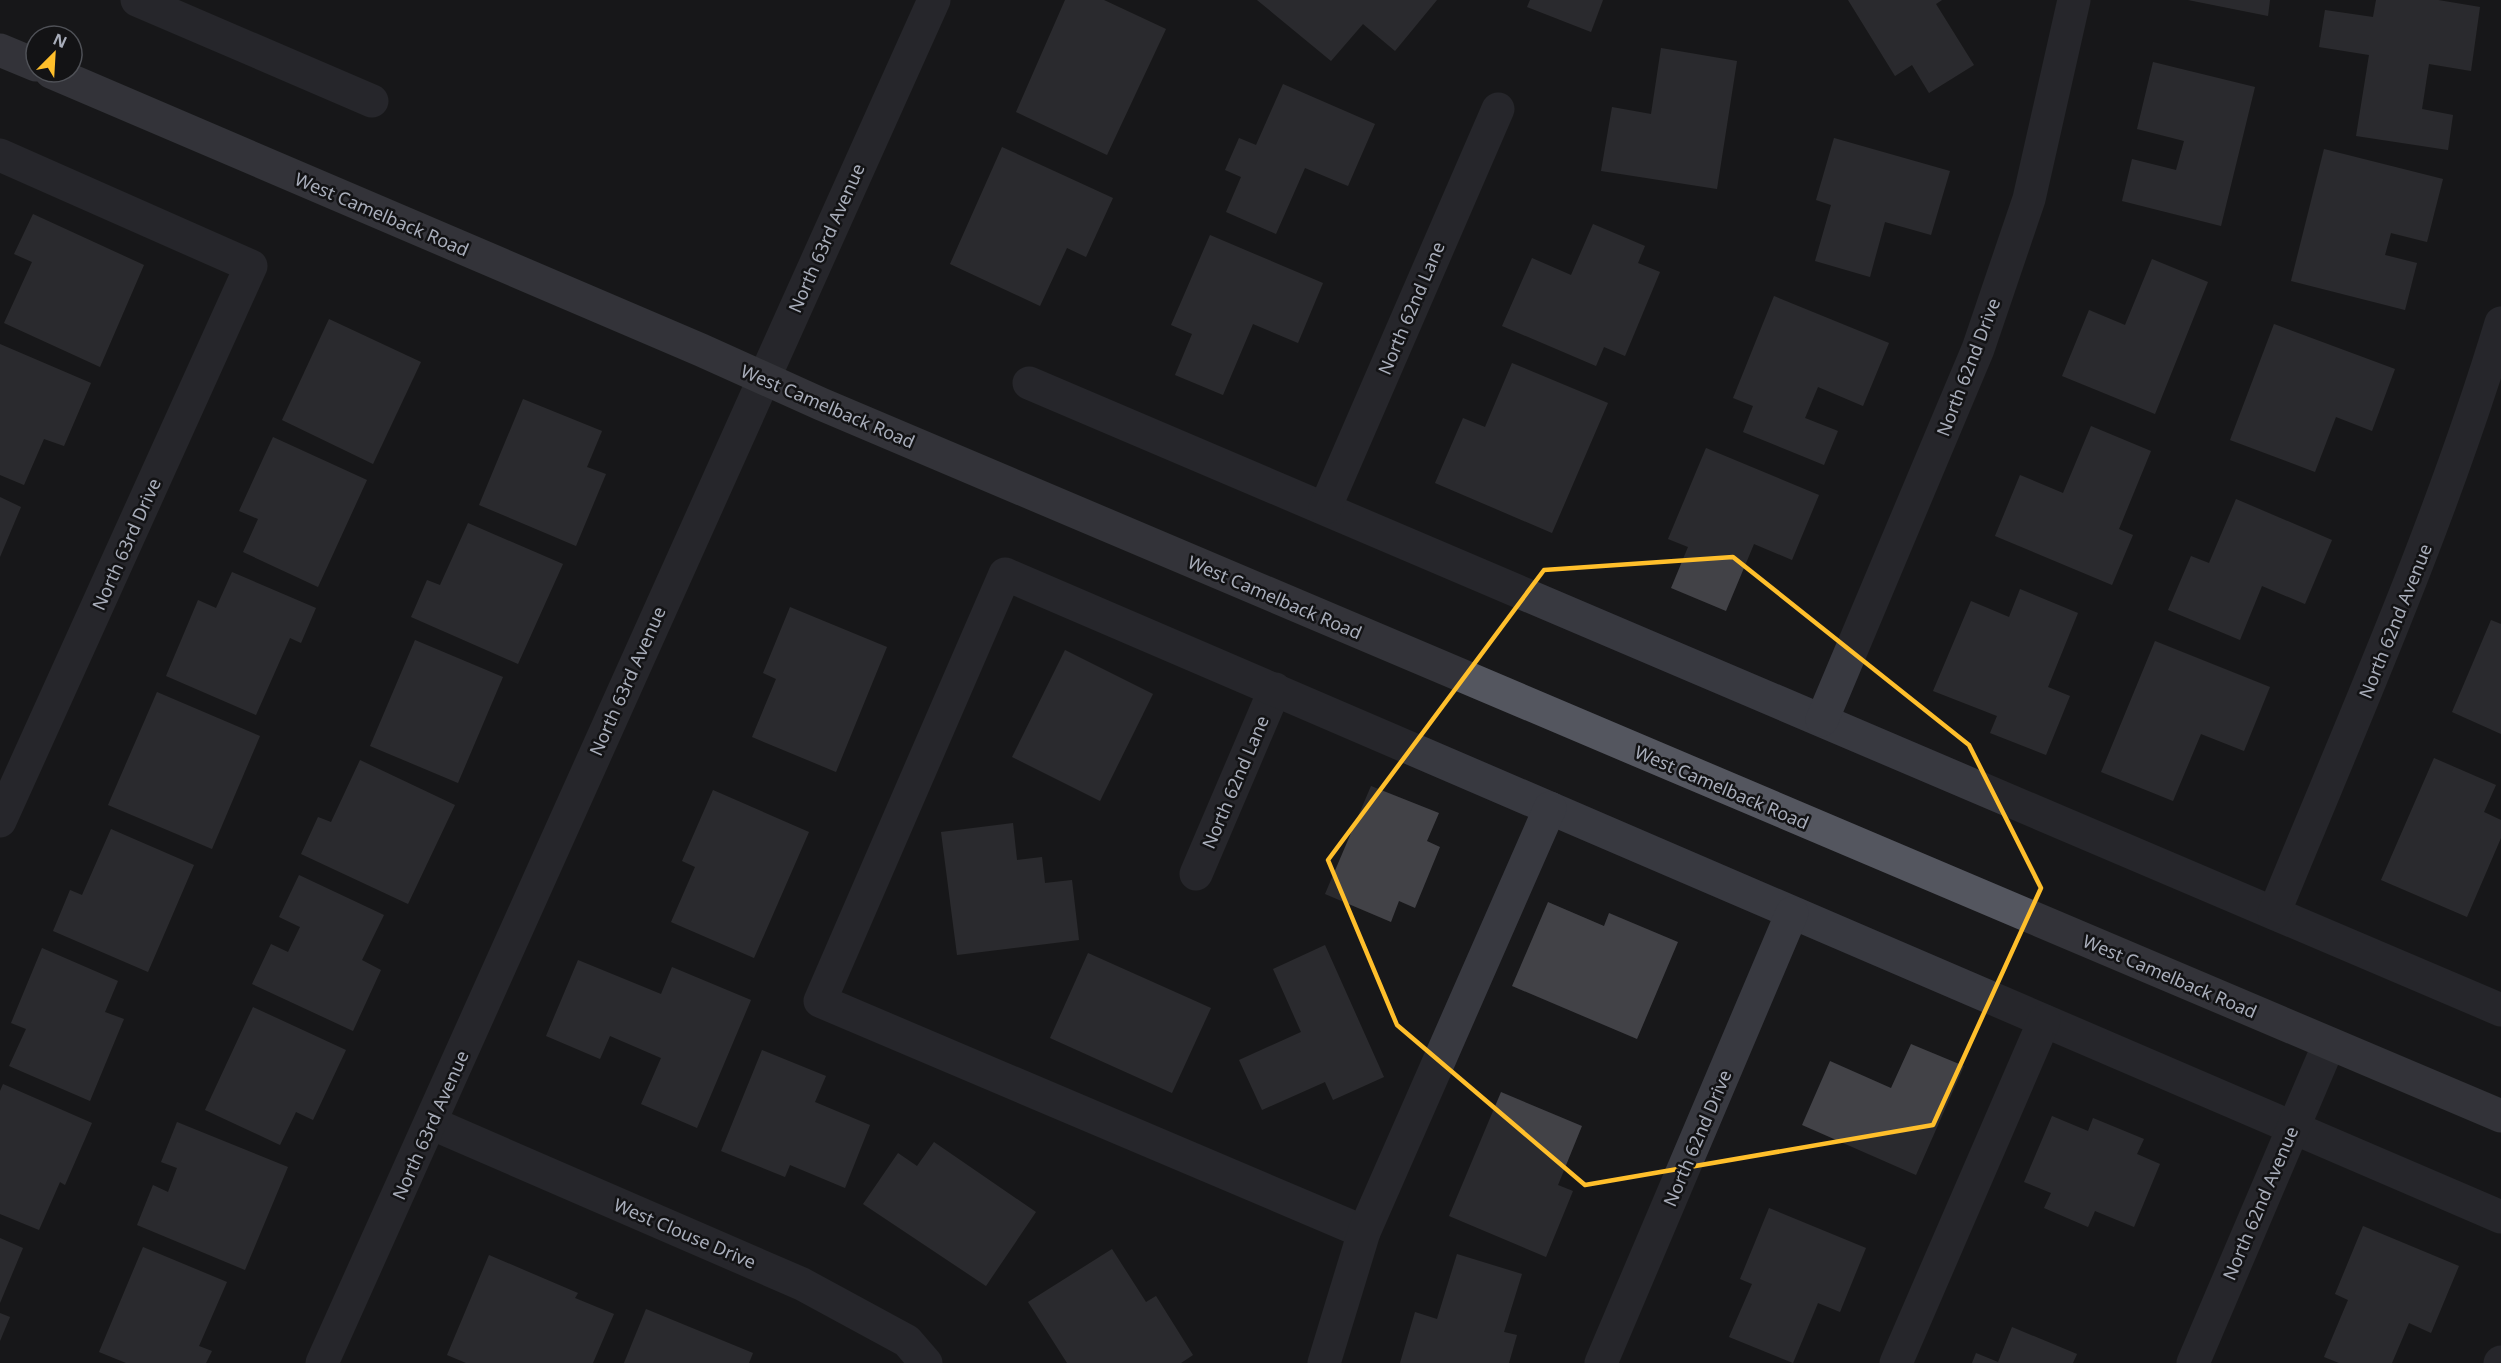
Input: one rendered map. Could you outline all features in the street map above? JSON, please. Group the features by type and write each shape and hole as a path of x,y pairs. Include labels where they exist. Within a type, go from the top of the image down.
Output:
{"main road":[{"path":"0,50 24,60"},
{"name":"West Camelback Road","path":"79,84 763,379 2501,1116"}],"street":[{"path":"137,0 372,101"},
{"name":"North 63rd Avenue","path":"322,1363 933,0"},
{"name":"North 62nd Drive","path":"1822,720 1978,349 2028,199 2074,0"},
{"name":"North 62nd Lane","path":"1325,508 1498,109"},
{"name":"North 63rd Drive","path":"0,155 251,266 0,821"},
{"name":"North 62nd Avenue","path":"2274,914 2429,537 2501,323"},
{"path":"1029,383 2501,1010"},
{"path":"1364,1232 820,1001 1005,574 2501,1217"},
{"name":"North 62nd Lane","path":"1196,874 1275,689"},
{"path":"1324,1363 1364,1232 1550,808"},
{"name":"North 62nd Drive","path":"1601,1363 1792,913"},
{"path":"1896,1363 2044,1021"},
{"name":"North 62nd Avenue","path":"2193,1363 2329,1044"},
{"name":"West Clouse Drive","path":"431,1123 802,1284 907,1341 926,1363"}],"highlighted area":[{"path":"1733,557 1969,745 2041,888 1933,1125 1585,1185 1397,1025 1328,860 1544,570"}],"building":[{"path":"1065,0 1104,0 1166,29 1107,155 1016,112"},
{"path":"1257,0 1437,0 1395,51 1363,24 1331,61"},
{"path":"1530,0 1603,0 1591,32 1527,7"},
{"path":"1848,0 1942,0 1936,4 1974,65 1929,93 1912,65 1895,76"},
{"path":"2188,0 2270,0 2268,16"},
{"path":"2376,0 2438,0 2480,7 2471,71 2429,64 2422,109 2453,115 2448,150 2356,136 2369,55 2319,47 2325,10 2373,17"},
{"path":"1661,48 1737,61 1717,189 1601,171 1612,107 1651,114"},
{"path":"2153,62 2255,87 2221,226 2122,201 2132,159 2176,170 2184,141 2137,129"},
{"path":"1283,84 1375,124 1348,186 1305,168 1276,234 1226,212 1241,177 1225,170 1239,138 1256,145"},
{"path":"1834,138 1950,171 1931,235 1885,222 1870,277 1815,261 1831,205 1816,200"},
{"path":"1002,147 1113,198 1086,257 1067,248 1040,306 950,264"},
{"path":"2324,149 2443,179 2427,242 2391,233 2385,255 2417,263 2405,310 2291,281"},
{"path":"33,214 144,265 100,367 4,323 32,262 14,254"},
{"path":"1593,224 1645,246 1638,263 1660,272 1625,356 1604,347 1596,366 1502,326 1532,258 1571,275"},
{"path":"1210,235 1323,283 1298,343 1253,324 1223,395 1175,375 1192,334 1171,325"},
{"path":"2152,259 2208,282 2155,414 2062,376 2089,310 2125,325"},
{"path":"1774,296 1889,343 1863,406 1818,387 1805,418 1838,431 1824,465 1743,432 1753,406 1733,398"},
{"path":"329,319 421,362 373,464 282,420"},
{"path":"2274,324 2395,369 2372,431 2336,417 2315,472 2230,440"},
{"path":"0,344 91,383 64,446 44,439 24,485 0,475"},
{"path":"1512,363 1608,403 1552,533 1435,483 1463,418 1485,427"},
{"path":"523,399 602,431 587,467 606,474 576,546 479,505"},
{"path":"2091,426 2151,451 2119,529 2133,535 2112,585 1995,536 2020,475 2063,493"},
{"path":"273,437 367,480 318,587 243,552 258,519 239,511"},
{"path":"1706,448 1819,495 1792,560 1754,544 1726,611 1671,588 1688,547 1668,539"},
{"path":"0,497 21,507 0,557"},
{"path":"2236,499 2332,540 2305,604 2262,586 2240,640 2168,610 2191,556 2209,563"},
{"path":"468,523 563,564 518,664 411,617 427,580 440,585"},
{"path":"232,572 316,608 301,643 290,638 256,715 166,676 198,600 216,608"},
{"path":"2020,589 2078,613 2048,687 2070,696 2046,755 1990,733 1997,716 1933,691 1971,601 2009,617"},
{"path":"790,607 887,647 836,772 752,737 776,679 763,673"},
{"path":"2491,620 2501,624 2501,734 2452,712"},
{"path":"415,640 503,677 458,783 370,746"},
{"path":"2155,641 2270,687 2244,751 2201,734 2173,801 2101,772"},
{"path":"1065,650 1153,694 1100,801 1012,757"},
{"path":"157,692 260,736 212,849 108,805"},
{"path":"2434,758 2496,785 2484,812 2501,820 2501,838 2467,917 2381,880"},
{"path":"360,760 455,805 408,904 301,854 318,817 331,822"},
{"path":"1371,786 1439,813 1427,841 1440,847 1415,908 1399,901 1391,922 1325,894"},
{"path":"713,790 809,832 754,958 671,922 695,867 682,861"},
{"path":"1013,823 1017,860 1042,857 1045,883 1072,880 1079,940 957,955 941,832"},
{"path":"111,829 194,865 148,972 53,931 70,890 82,895"},
{"path":"299,875 384,915 362,960 381,970 353,1031 252,984 271,944 288,952 300,927 279,917"},
{"path":"1548,902 1604,926 1609,913 1678,942 1637,1039 1512,986"},
{"path":"1325,945 1384,1077 1333,1100 1325,1082 1262,1110 1239,1060 1301,1032 1273,969"},
{"path":"42,948 118,981 105,1012 124,1019 90,1101 9,1066 26,1029 11,1023"},
{"path":"1088,953 1211,1008 1172,1093 1050,1038"},
{"path":"578,960 661,994 672,967 751,1000 697,1128 641,1104 661,1058 610,1036 600,1059 546,1036"},
{"path":"253,1007 346,1050 313,1120 296,1112 280,1145 205,1110"},
{"path":"1911,1044 1964,1066 1916,1175 1802,1125 1830,1061 1891,1088"},
{"path":"762,1050 826,1076 815,1102 870,1125 845,1188 790,1165 785,1177 721,1151"},
{"path":"3,1084 92,1123 65,1185 60,1182 39,1230 0,1214 0,1091"},
{"path":"1501,1092 1582,1126 1558,1185 1573,1191 1546,1257 1449,1216"},
{"path":"2052,1116 2088,1131 2093,1118 2144,1139 2137,1154 2160,1164 2134,1227 2095,1211 2088,1227 2044,1208 2051,1193 2024,1182"},
{"path":"177,1122 288,1167 245,1270 137,1225 153,1185 168,1192 177,1168 161,1162"},
{"path":"934,1142 1036,1212 986,1286 863,1204 898,1153 917,1166"},
{"path":"1769,1208 1866,1248 1840,1312 1818,1303 1793,1363 1729,1337 1752,1284 1740,1279"},
{"path":"2363,1226 2459,1266 2431,1333 2409,1323 2392,1363 2339,1363 2324,1357 2348,1300 2335,1294"},
{"path":"0,1238 23,1248 0,1303"},
{"path":"143,1247 227,1282 199,1346 212,1351 206,1363 126,1363 99,1352"},
{"path":"1112,1249 1146,1302 1156,1296 1193,1355 1181,1363 1067,1363 1028,1302"},
{"path":"1457,1254 1522,1274 1504,1332 1517,1335 1509,1363 1400,1363 1415,1312 1437,1319"},
{"path":"489,1255 578,1293 575,1298 614,1314 593,1363 466,1363 447,1355"},
{"path":"646,1309 753,1353 749,1363 624,1363"},
{"path":"0,1313 10,1317 0,1341"},
{"path":"2012,1327 2077,1354 2073,1363 1972,1363 1976,1353 1998,1362"}]}
